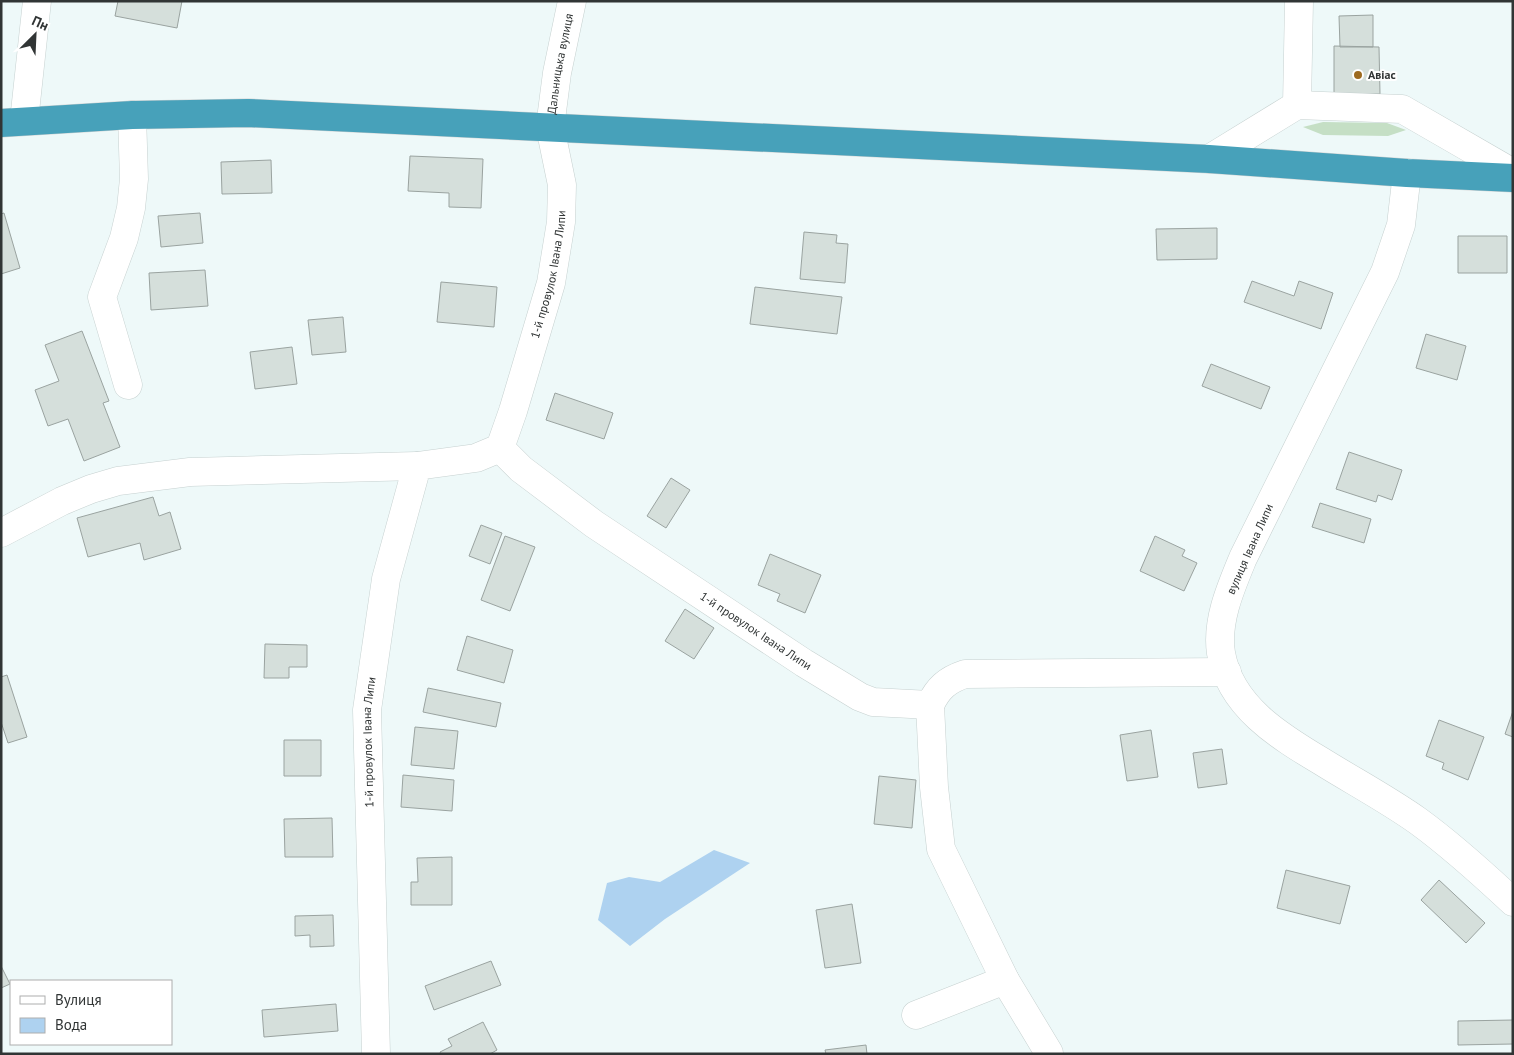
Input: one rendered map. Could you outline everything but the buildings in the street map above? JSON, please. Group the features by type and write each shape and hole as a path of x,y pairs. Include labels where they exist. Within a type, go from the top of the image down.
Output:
{"highway":[{"path":"12,122 248,113 1210,159 1407,173 1513,178"}],"street":[{"path":"12,122 37,1"},
{"name":"Дальницька вулиця","path":"550,127 557,73 572,1"},
{"path":"1297,105 1299,1"},
{"path":"1210,159 1297,105 1402,109 1513,173"},
{"path":"128,385 102,297 124,238 131,208 134,179 132,116"},
{"name":"1-й провулок Івана Липи","path":"550,127 562,185 561,222 551,283 514,410 500,448 521,469 594,524 836,683 873,702 930,705"},
{"name":"вулиця Івана Липи","path":"1407,173 1401,225 1386,272 1243,558 1225,609 1221,631 1221,653 1236,692 1263,722 1286,740 1418,821 1513,902"},
{"path":"1,533 62,501 91,489 118,481 190,472 417,466 476,458 500,448"},
{"name":"1-й провулок Івана Липи","path":"376,1054 367,710 386,579 417,466"},
{"path":"1049,1054 1005,980 941,849 934,786 930,705 939,688 946,682 965,674 1227,672"},
{"path":"916,1014 1005,980"}],"green space":[{"path":"1323,122 1387,123 1406,130 1388,136 1323,135 1303,127"}],"water":[{"path":"714,850 750,863 665,919 630,946 598,920 607,883 629,877 660,882"}],"place":[{"name":"Авіас","path":"1358,75"}]}
